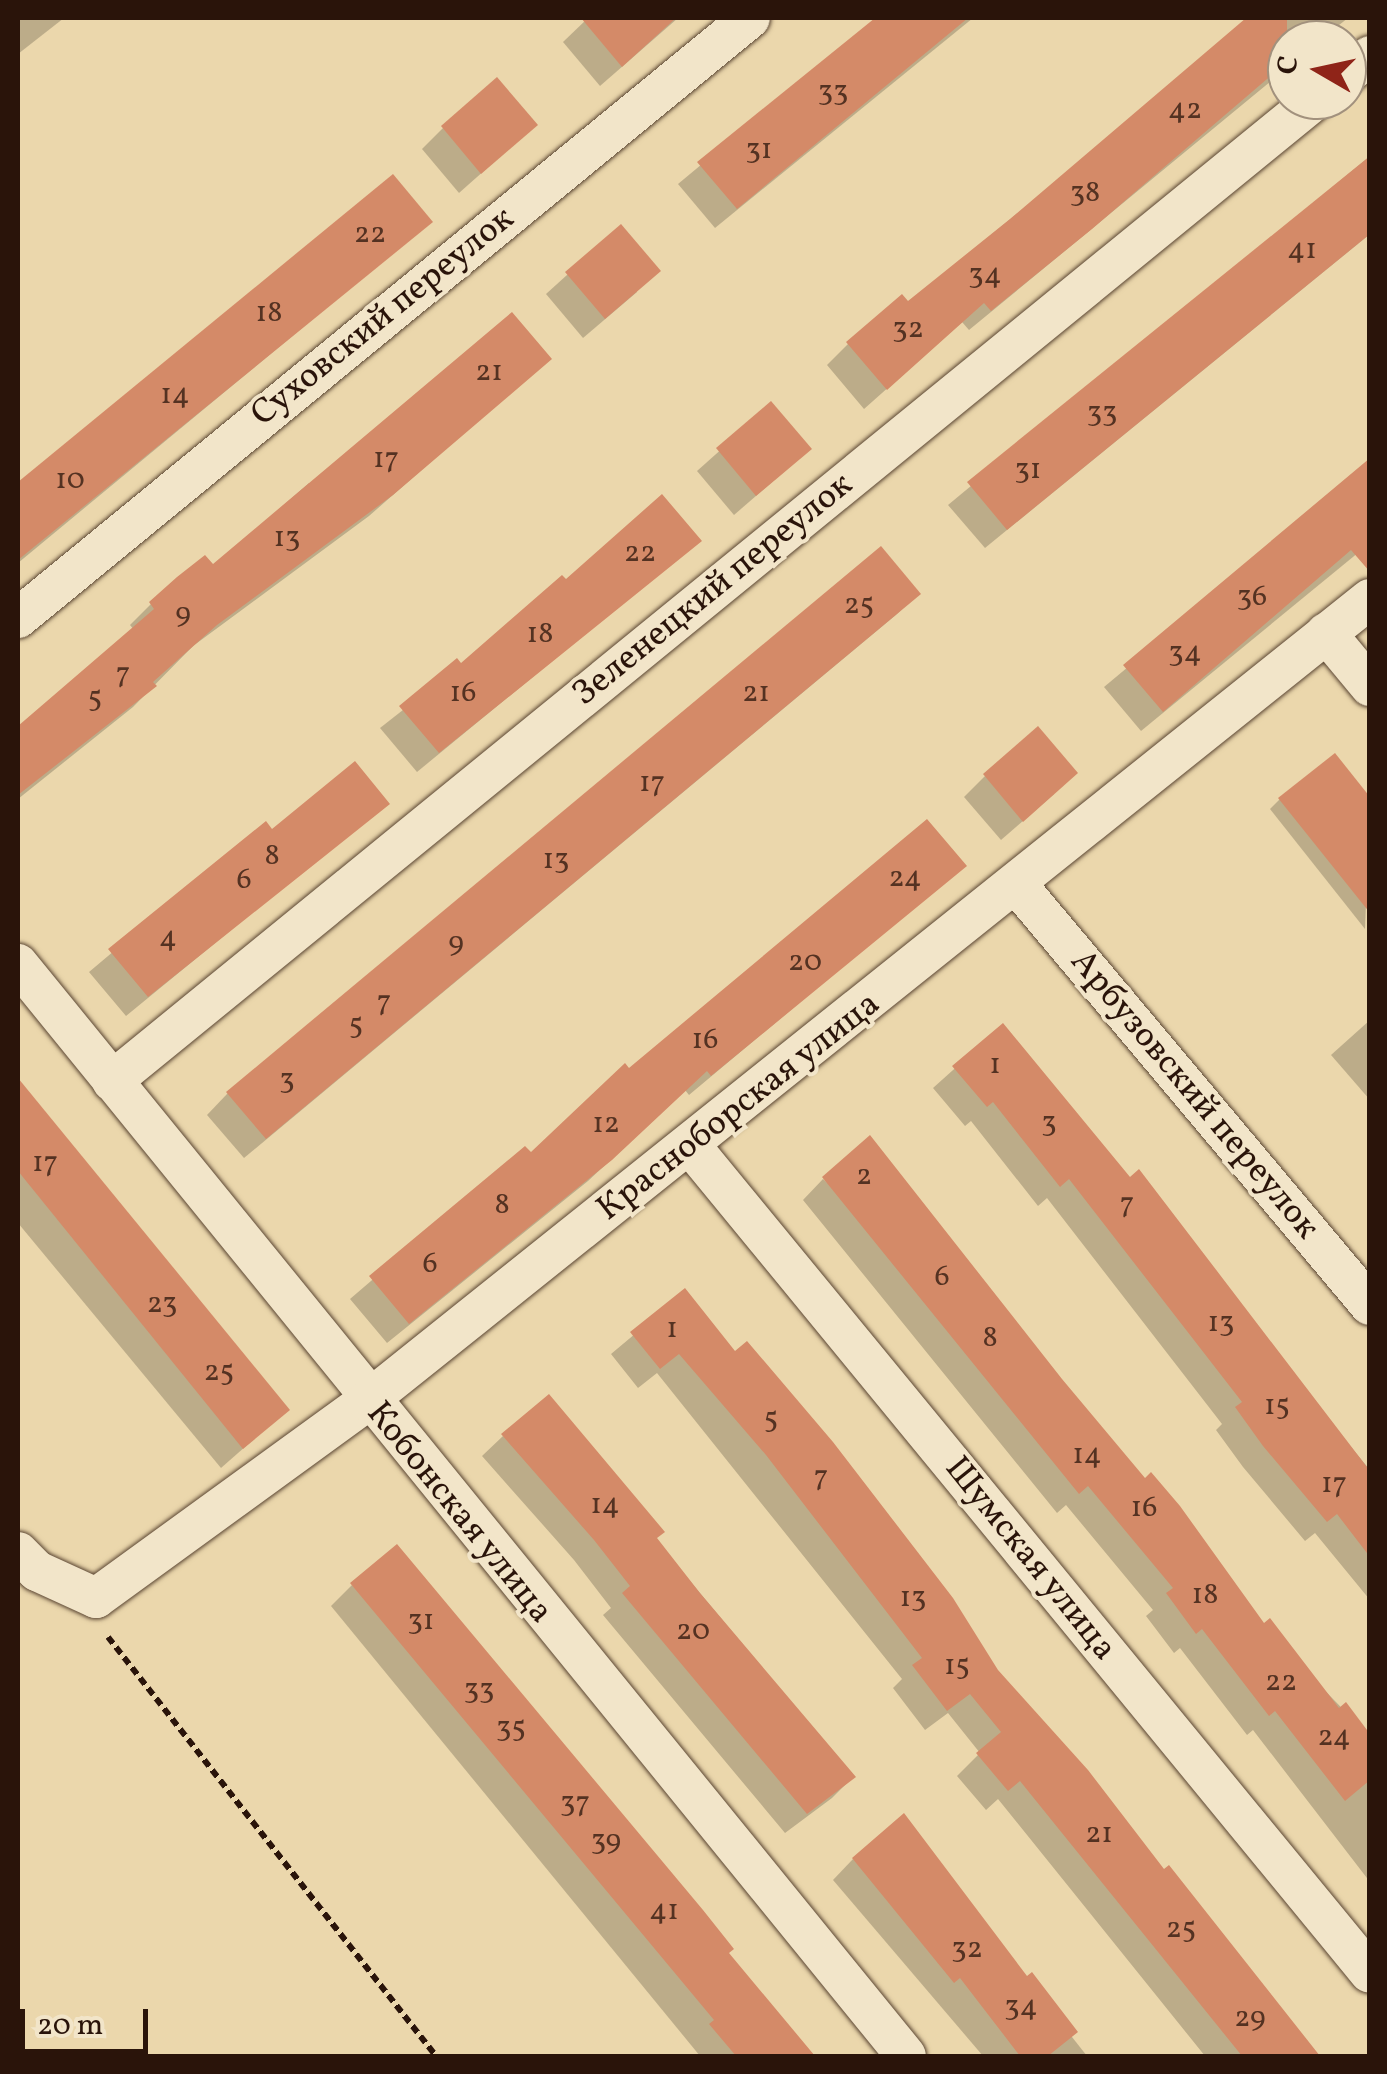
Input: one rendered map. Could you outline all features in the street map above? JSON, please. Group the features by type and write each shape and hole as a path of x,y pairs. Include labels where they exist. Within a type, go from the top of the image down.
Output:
{"street":[{"name":"Суховский переулок","path":"18,618 750,18"},
{"name":"Зеленецкий переулок","path":"112,1080 1290,120"},
{"name":"Красноборская улица","path":"96,1598 367,1401 1018,886 1370,599"},
{"path":"1326,633 1370,686"},
{"name":"Арбузовский переулок","path":"1018,886 1370,1305"},
{"name":"Кобонская улица","path":"18,964 367,1401 906,2056"},
{"name":"Шумская улица","path":"690,1145 1370,1974"},
{"path":"18,1552 36,1571 96,1598"}],"path":[{"path":"96,1598 111,1648 436,2056"}],"building":[{"path":"581,18 676,18 622,67"},
{"path":"875,18 968,18 737,209 697,162"},
{"path":"1246,18 1287,18 1267,20 1267,79 991,311 984,303 887,390 846,342 902,294 908,301"},
{"path":"497,77 538,125 481,174 441,126"},
{"path":"1370,156 1370,234 1007,530 967,482"},
{"path":"393,174 433,222 18,560 18,482"},
{"path":"621,224 661,271 605,319 565,272"},
{"path":"512,312 552,359 393,495 217,625 153,682 157,686 18,795 18,726 154,609 149,602 177,577 205,555 213,564"},
{"path":"771,401 812,449 756,496 716,448"},
{"path":"1370,458 1370,572 1351,550 1163,712 1123,665"},
{"path":"662,494 702,541 439,753 399,706 457,658 461,663 562,575 566,579"},
{"path":"881,546 921,594 266,1139 226,1092"},
{"path":"1038,726 1078,773 1023,822 983,774"},
{"path":"1335,753 1370,797 1370,913 1278,798"},
{"path":"355,761 390,804 148,997 108,949 266,821 272,829"},
{"path":"927,819 967,866 711,1076 707,1071 612,1160 409,1324 369,1276 525,1146 531,1152 625,1063 629,1068"},
{"path":"1003,1023 1130,1177 1139,1169 1370,1471 1370,1557 1337,1514 1327,1522 1263,1446 1235,1407 1242,1402 1069,1179 1060,1187 993,1102 987,1107 952,1066"},
{"path":"18,1078 290,1410 243,1449 18,1171"},
{"path":"870,1135 1062,1379 1145,1478 1151,1472 1180,1506 1264,1623 1270,1618 1339,1708 1346,1702 1370,1734 1370,1780 1345,1801 1275,1711 1269,1716 1202,1629 1196,1634 1166,1593 1173,1588 1088,1486 1079,1494 822,1177"},
{"path":"685,1288 735,1351 747,1341 833,1442 953,1598 998,1670 1088,1770 1164,1869 1169,1865 1320,2056 1242,2056 1020,1781 1008,1791 976,1753 1001,1732 970,1694 947,1711 912,1665 922,1658 766,1455 679,1354 660,1369 630,1332"},
{"path":"549,1394 665,1532 657,1538 700,1593 856,1777 807,1814 622,1593 630,1586 594,1540 501,1434"},
{"path":"397,1544 703,1910 734,1949 729,1953 815,2056 736,2056 709,2024 714,2020 350,1583"},
{"path":"904,1813 1027,1976 1032,1972 1078,2032 1048,2056 1020,2056 960,1978 954,1983 852,1858"}]}
